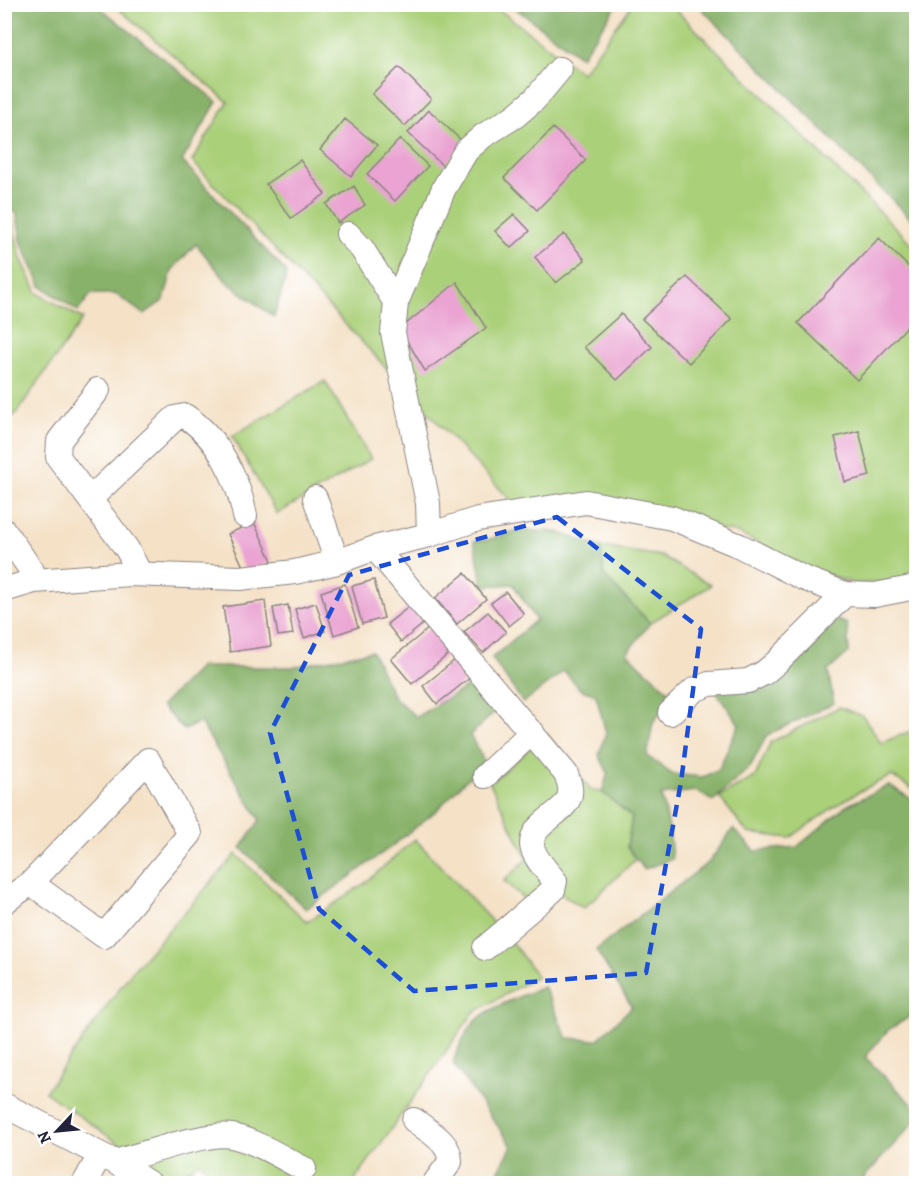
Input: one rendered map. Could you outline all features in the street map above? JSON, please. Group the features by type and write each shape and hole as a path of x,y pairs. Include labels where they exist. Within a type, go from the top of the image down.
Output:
{"street":[{"path":"429,536 428,503 393,333 396,303 444,188 466,151 535,99 560,69"},
{"path":"348,234 362,249 396,303"},
{"path":"98,390 59,441 58,457 127,549 137,568 130,574"},
{"path":"90,499 175,418 185,416 195,423 217,447 241,495 245,516"},
{"path":"315,498 337,562"},
{"path":"4,590 34,581 130,574 240,578 295,572 337,562 375,548 429,536 478,519 586,502 672,518 740,546 803,578 845,594 875,595 916,587"},
{"path":"4,531 32,571 34,581"},
{"path":"375,548 532,732 566,774 571,789 569,800 535,832 532,846 555,881 553,890 485,948"},
{"path":"670,713 694,690 709,684 748,681 764,673 845,594"},
{"path":"485,776 532,732"},
{"path":"4,902 32,883 148,760 190,834 104,936 32,883"},
{"path":"4,1105 108,1159 150,1184"},
{"path":"414,1120 441,1141 450,1156 450,1162 434,1184"},
{"path":"84,1184 108,1159 196,1139 230,1135 256,1144 304,1168"}],"highlighted area":[{"path":"557,517 701,629 681,782 646,973 414,991 319,909 270,733 349,575"}],"green space":[{"path":"5,4 97,5 217,102 182,161 287,273 274,317 227,282 196,244 172,270 164,300 144,314 115,294 91,294 78,311 41,286 22,244 16,211 5,215"},
{"path":"114,5 493,5 582,73 632,5 671,5 916,248 916,576 892,581 855,584 807,567 735,532 515,505 192,161 228,102"},
{"path":"511,5 617,5 581,57"},
{"path":"698,5 916,5 916,224"},
{"path":"11,220 21,258 37,293 83,319 14,416 4,405 4,223"},
{"path":"325,381 371,459 277,514 232,436"},
{"path":"518,530 557,532 601,547 604,576 650,623 627,653 674,696 653,722 647,756 672,774 703,777 719,769 739,724 715,690 835,619 847,624 849,652 828,671 834,703 767,735 750,767 713,801 696,791 661,795 669,827 672,859 644,869 627,847 632,817 602,792 608,773 599,755 606,733 596,695 580,689 564,671 523,703 492,658 536,620 513,584 483,586 474,541 487,540"},
{"path":"601,547 661,556 711,585 650,623 604,576"},
{"path":"372,651 394,697 416,717 472,684 500,707 470,735 484,761 437,810 306,909 241,848 260,820 200,722 184,730 161,706 200,667 292,667"},
{"path":"839,707 863,716 881,743 916,729 916,791 892,776 852,796 790,838 748,833 719,797 755,777 771,742"},
{"path":"547,734 591,790 602,792 632,817 627,847 636,859 584,908 547,885 525,900 504,881 527,859 490,783"},
{"path":"889,785 916,802 916,1013 888,1030 865,1057 916,1108 916,1120 859,1183 578,1184 571,1176 565,1183 496,1183 494,1180 512,1146 453,1063 470,1027 485,1014 501,1005 544,987 567,1038 597,1040 632,1007 596,950 710,861 733,829 755,851 797,847 846,806"},
{"path":"415,839 513,944 537,976 473,1013 353,1183 223,1183 199,1162 173,1181 45,1092 130,974 236,854 307,922 365,883"}],"building":[{"path":"399,67 431,99 405,126 372,94"},
{"path":"429,110 464,143 443,166 408,133"},
{"path":"345,119 377,145 351,176 320,150"},
{"path":"553,128 586,160 537,210 504,178"},
{"path":"400,139 428,166 395,201 367,174"},
{"path":"300,160 325,194 291,218 266,184"},
{"path":"354,186 365,205 338,223 326,204"},
{"path":"514,214 530,231 511,248 495,231"},
{"path":"564,234 585,260 556,283 535,257"},
{"path":"879,238 916,274 916,317 857,380 798,323"},
{"path":"687,277 732,319 689,363 642,319"},
{"path":"457,282 486,328 425,371 400,329"},
{"path":"621,314 652,347 617,380 584,347"},
{"path":"859,431 870,476 845,482 835,437"},
{"path":"254,522 272,561 246,573 228,534"},
{"path":"465,573 486,599 457,624 435,598"},
{"path":"374,580 384,618 362,624 352,586"},
{"path":"345,584 358,627 334,635 321,592"},
{"path":"506,592 524,614 509,626 491,603"},
{"path":"265,601 271,646 230,652 223,607"},
{"path":"316,603 325,631 304,638 295,609"},
{"path":"288,605 293,634 278,636 273,608"},
{"path":"410,606 423,624 401,642 387,624"},
{"path":"488,612 506,632 483,653 464,632"},
{"path":"429,628 450,653 412,684 391,659"},
{"path":"456,659 471,677 437,704 423,686"}]}
